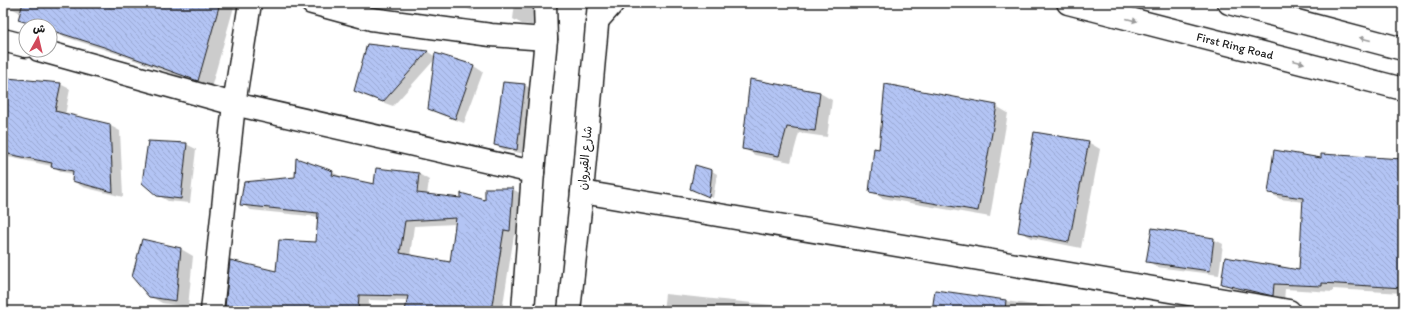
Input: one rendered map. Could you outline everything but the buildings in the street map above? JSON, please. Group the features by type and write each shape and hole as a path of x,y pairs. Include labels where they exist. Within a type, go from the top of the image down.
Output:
{"street":[{"path":"212,311 234,104 250,3"},
{"path":"312,3 371,20 491,35 546,39"},
{"path":"523,311 533,172 546,39 545,3"},
{"name":"First Ring Road","path":"1068,3 1403,89"},
{"path":"1229,3 1403,49"},
{"name":"شارع القيروان","path":"568,311 601,7"},
{"path":"3,40 18,44"},
{"path":"58,55 234,104 533,172"},
{"path":"582,192 1289,311"}]}
